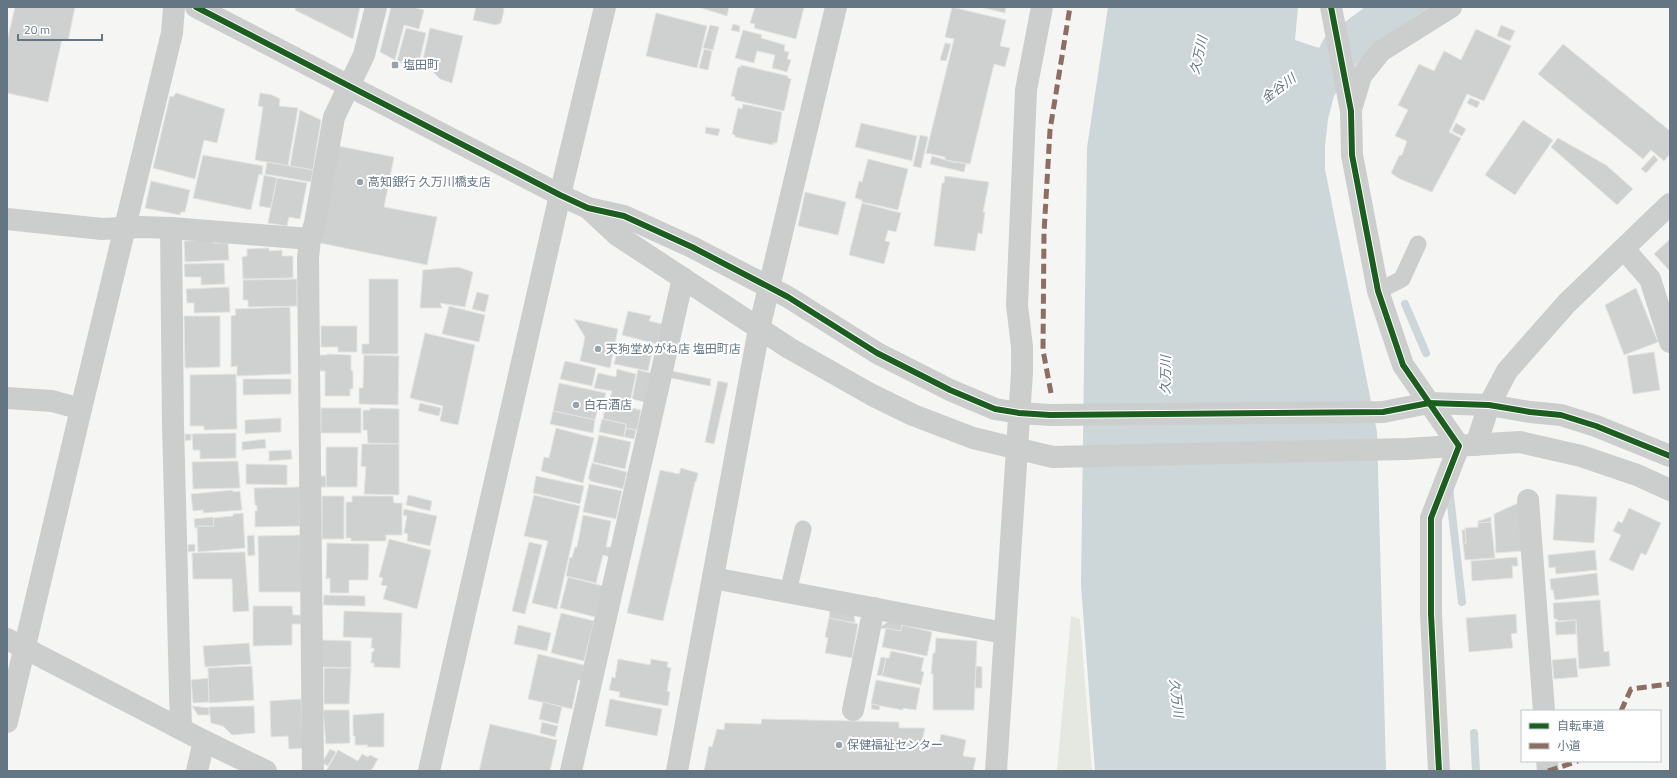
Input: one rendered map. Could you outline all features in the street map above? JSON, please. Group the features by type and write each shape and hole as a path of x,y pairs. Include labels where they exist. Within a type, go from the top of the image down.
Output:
{"street":[{"path":"7,722 16,644 81,409 172,33 174,7"},
{"path":"196,7 560,195 588,208 624,216 692,247 788,297 883,357 950,390 995,409 1050,416 1383,412 1429,403 1489,405 1530,412 1561,415 1596,426 1670,456"},
{"path":"313,771 308,266 310,239 315,223 334,117 364,56 376,7"},
{"path":"429,771 560,195 606,7"},
{"path":"677,771 759,329 836,7"},
{"path":"996,771 1022,347 1016,305 1025,98 1042,7"},
{"path":"1351,111 1361,76 1381,51 1451,7"},
{"path":"1331,11 1351,111 1352,155 1378,291 1403,365 1429,403 1467,446"},
{"path":"1439,771 1431,614 1432,518 1467,446 1507,371 1567,303 1670,204"},
{"path":"588,208 616,235 796,352 872,395 913,416 973,438 1056,456 1381,450 1520,442 1581,456 1637,475 1670,490"},
{"path":"7,219 102,229 171,228 310,239"},
{"path":"171,228 173,425 181,729"},
{"path":"1624,248 1650,279 1670,342"},
{"path":"571,771 683,278"},
{"path":"7,398 52,401 81,409"},
{"path":"1528,500 1544,710"},
{"path":"712,578 1004,633"},
{"path":"853,710 874,608"},
{"path":"16,644 204,741 266,771"},
{"path":"197,771 204,741"}],"lane":[{"path":"1378,291 1402,279 1418,244"},
{"path":"788,592 803,530"}],"shaded area":[{"path":"1071,616 1080,619 1092,771 1057,771"}],"water":[{"path":"1108,7 1298,7 1295,40 1319,48 1325,37 1365,7 1430,7 1381,39 1355,65 1334,96 1328,119 1325,146 1325,169 1377,432 1386,771 1095,771 1081,585 1087,148"}],"building":[{"path":"15,7 75,7 68,41 62,39 48,102 7,93 7,42"},
{"path":"296,7 360,7 353,39 295,10"},
{"path":"391,7 412,7 424,10 419,29 404,25 395,60 380,52"},
{"path":"476,7 503,7 504,10 501,23 496,25 473,20"},
{"path":"698,7 729,7 727,16"},
{"path":"755,7 804,7 796,39 754,28 755,24 750,23"},
{"path":"952,7 1006,20 1000,46 1010,48 1005,67 994,64 970,164 945,160 945,157 926,153 954,39 945,37"},
{"path":"980,7 1006,7 1005,13"},
{"path":"656,13 707,26 697,68 646,56"},
{"path":"733,24 740,26 739,32 731,30"},
{"path":"710,25 719,27 713,50 703,48"},
{"path":"1501,25 1515,31 1510,41 1497,36"},
{"path":"406,28 426,33 417,71 397,61"},
{"path":"430,28 463,36 452,83 440,79 430,66 422,63"},
{"path":"1476,29 1511,46 1484,101 1467,94 1449,132 1461,138 1432,192 1400,179 1391,173 1399,156 1402,155 1407,141 1395,136 1408,110 1398,105 1419,64 1434,71 1444,51 1461,60"},
{"path":"743,30 762,35 761,38 785,45 784,51 789,52 787,59 791,60 787,72 772,68 775,55 757,51 754,63 735,58"},
{"path":"945,43 951,44 946,61 940,60"},
{"path":"1563,44 1670,131 1670,154 1664,161 1651,150 1643,159 1538,74"},
{"path":"704,49 712,51 708,70 699,68"},
{"path":"741,65 788,76 788,78 791,79 784,111 735,100 735,97 731,96 738,67 741,67"},
{"path":"176,93 225,109 217,143 204,140 195,179 153,168 170,96 173,97"},
{"path":"260,93 272,95 280,99 279,106 298,108 288,166 255,160 263,107 258,106"},
{"path":"1470,98 1480,102 1477,108 1467,103"},
{"path":"743,104 782,112 777,143 773,143 773,145 735,137 735,135 732,134 738,108 742,109"},
{"path":"300,110 321,120 313,170 290,166"},
{"path":"1523,120 1553,140 1515,195 1485,175"},
{"path":"861,123 917,136 912,161 855,147"},
{"path":"1456,123 1466,129 1462,136 1452,131"},
{"path":"706,127 720,129 718,136 705,133"},
{"path":"920,135 928,137 921,168 913,166"},
{"path":"1558,138 1606,165 1633,189 1617,205 1551,147"},
{"name":"高知銀行 久万川橋支店","path":"338,146 394,157 384,207 437,217 427,265 320,243"},
{"path":"203,155 263,166 262,175 259,174 251,210 193,198"},
{"path":"1654,155 1658,160 1646,173 1641,169"},
{"path":"932,156 956,163 966,164 964,172 930,164"},
{"path":"868,159 908,169 898,210 862,202 862,200 855,198 859,181 862,182"},
{"path":"267,162 313,170 311,182 265,174"},
{"path":"264,175 277,178 271,208 259,206"},
{"path":"945,176 989,182 983,212 985,212 982,234 978,233 975,251 934,246 942,183 944,183"},
{"path":"277,178 307,183 300,219 289,217 287,226 268,223"},
{"path":"151,181 190,190 185,212 181,212 180,215 145,208"},
{"path":"805,192 846,202 838,235 798,226"},
{"path":"862,203 901,213 896,232 888,230 885,241 890,242 884,264 849,255"},
{"path":"1670,239 1670,271 1654,254"},
{"path":"213,240 213,243 228,243 229,260 185,262 184,241"},
{"path":"269,248 269,251 282,250 282,256 293,256 293,278 243,279 242,257 247,256 247,249"},
{"path":"224,263 225,284 201,285 201,277 185,277 184,264"},
{"path":"458,267 473,272 465,307 440,303 442,308 420,308 423,270"},
{"path":"297,279 297,306 248,307 248,300 243,300 243,280"},
{"path":"369,279 398,279 398,354 362,354 362,344 369,344"},
{"path":"229,287 230,312 194,313 194,303 187,303 186,289"},
{"path":"1636,288 1658,342 1624,355 1605,305"},
{"path":"477,292 489,295 485,312 472,309"},
{"path":"449,306 485,315 479,342 442,334"},
{"path":"290,307 291,374 237,376 237,366 231,367 231,316 236,315 235,309"},
{"path":"628,311 651,316 649,321 662,324 657,344 622,335"},
{"path":"184,316 220,316 220,367 185,368"},
{"name":"天狗堂めがね店 塩田町店","path":"574,319 618,329 610,368 580,361 585,337"},
{"path":"321,326 357,326 357,352 338,352 338,347 321,347"},
{"path":"425,333 475,345 458,425 440,421 443,406 410,398"},
{"path":"619,342 653,348 648,371 614,364"},
{"path":"1654,352 1660,390 1633,394 1627,356"},
{"path":"319,355 351,355 353,389 350,389 350,396 325,396 325,371 320,371"},
{"path":"364,355 399,356 398,405 359,404 359,388 363,388"},
{"path":"565,361 596,368 592,386 560,379"},
{"path":"617,369 636,374 630,402 610,398 612,391 594,388 598,373 616,377"},
{"path":"638,370 651,373 644,402 632,399"},
{"path":"672,371 711,379 710,386 671,378"},
{"path":"236,374 237,429 204,430 204,426 190,426 190,375"},
{"path":"243,379 291,379 291,394 243,395"},
{"path":"718,381 728,383 714,444 705,442"},
{"name":"白石酒店","path":"559,383 606,393 604,399 600,398 595,420 553,411"},
{"path":"606,402 641,410 637,430 626,428 626,424 603,419"},
{"path":"420,403 441,408 439,416 418,411"},
{"path":"321,408 361,408 361,433 321,433"},
{"path":"370,408 399,409 399,444 368,443 367,430 363,430 363,410 370,410"},
{"path":"553,411 595,420 593,433 550,424"},
{"path":"281,418 281,432 245,434 245,420"},
{"path":"602,419 626,424 624,437 599,432"},
{"path":"556,428 594,438 583,483 541,471 544,457 549,458"},
{"path":"626,428 636,430 634,439 624,437"},
{"path":"236,433 236,458 200,459 200,450 193,450 192,434"},
{"path":"185,434 191,434 191,440 185,441"},
{"path":"599,435 631,442 625,469 593,462"},
{"path":"265,439 266,448 242,450 242,442"},
{"path":"362,444 399,444 399,495 364,494 366,467 361,466"},
{"path":"326,447 358,447 357,487 326,487"},
{"path":"291,450 292,459 269,461 269,451"},
{"path":"238,461 240,488 193,489 192,462"},
{"path":"592,463 627,472 623,489 590,481 590,479 588,479"},
{"path":"246,464 287,465 287,485 246,484"},
{"path":"681,468 698,473 663,621 627,613 660,470 679,474"},
{"path":"320,476 326,476 326,487 320,487"},
{"path":"536,476 584,486 580,504 533,493"},
{"path":"589,484 622,491 616,519 583,512"},
{"path":"300,487 300,526 255,527 255,511 257,511 257,506 255,505 254,488"},
{"path":"233,490 233,492 240,491 242,510 203,513 203,510 193,511 191,494"},
{"path":"1556,494 1597,497 1594,543 1553,540"},
{"path":"408,495 432,501 430,511 406,505"},
{"path":"534,495 580,506 557,609 532,603 548,541 524,536"},
{"path":"322,496 344,496 344,539 322,539"},
{"path":"352,496 393,496 394,503 402,503 402,535 386,535 386,541 351,541 351,538 346,538 346,502 352,502"},
{"path":"1518,503 1523,551 1496,553 1494,514"},
{"path":"1629,508 1661,523 1646,555 1641,553 1633,571 1609,560 1621,535 1613,531 1618,521 1622,523"},
{"path":"404,509 437,516 430,546 407,541 408,534 404,533 407,516 403,515"},
{"path":"243,513 245,548 198,552 197,526 214,526 213,518 233,516 233,514"},
{"path":"583,515 611,521 606,547 612,547 610,557 603,555 596,583 566,576 570,557 572,558 575,547 577,547"},
{"path":"213,517 214,526 197,526 197,528 195,528 194,519"},
{"path":"1491,517 1491,522 1478,523 1478,521"},
{"path":"1491,522 1495,558 1465,560 1463,544 1466,543 1465,528 1478,527 1478,523"},
{"path":"1462,530 1465,530 1466,543 1463,544"},
{"path":"254,535 255,555 248,556 247,536"},
{"path":"300,535 301,592 259,592 258,536"},
{"path":"389,539 431,550 417,609 383,599 387,586 381,585 383,578 379,577"},
{"path":"529,542 542,545 525,614 512,611"},
{"path":"327,543 369,544 368,580 349,580 349,593 330,593 330,578 326,579"},
{"path":"195,544 195,551 188,552 188,545"},
{"path":"1595,550 1597,570 1556,574 1555,567 1549,568 1548,555"},
{"path":"245,552 249,611 233,612 232,579 193,579 192,553"},
{"path":"1517,557 1518,566 1512,566 1513,578 1472,581 1471,561"},
{"path":"1597,573 1599,595 1555,600 1553,590 1551,590 1550,579"},
{"path":"568,577 603,586 595,617 560,608"},
{"path":"324,595 365,596 365,606 323,605"},
{"path":"1600,600 1604,652 1609,651 1610,666 1579,669 1576,620 1558,621 1557,619 1554,619 1553,603"},
{"path":"253,606 292,606 293,615 301,615 301,624 292,624 292,645 253,646"},
{"path":"830,610 854,614 855,623 829,618"},
{"path":"344,611 402,613 400,668 374,667 374,663 371,663 372,652 374,651 374,648 371,648 372,638 343,637"},
{"path":"561,613 594,621 584,661 551,653"},
{"path":"1516,614 1517,633 1511,634 1513,648 1469,652 1466,618"},
{"path":"829,618 858,624 852,658 825,653 828,638 825,637"},
{"path":"1576,620 1576,634 1556,635 1555,622"},
{"path":"889,621 902,624 901,631 879,628"},
{"path":"518,625 551,633 547,651 514,644"},
{"path":"902,625 932,632 927,656 882,647 886,628 901,631"},
{"path":"936,638 977,641 974,710 933,710 933,674 931,674"},
{"path":"321,640 351,641 351,668 321,667"},
{"path":"249,643 251,664 205,667 203,646"},
{"path":"891,651 924,658 921,671 924,672 921,685 882,676 886,658 889,658"},
{"path":"538,654 584,665 581,681 578,680 572,709 528,699"},
{"path":"881,657 886,658 882,676 877,675"},
{"path":"1576,658 1578,677 1554,679 1552,660"},
{"path":"618,659 650,665 651,659 668,662 667,667 671,668 667,691 670,692 668,706 619,697 620,692 609,690 612,677 615,678"},
{"path":"252,666 254,700 209,703 208,668"},
{"path":"976,666 982,667 982,688 975,688"},
{"path":"324,668 351,668 349,704 324,704"},
{"path":"208,678 209,702 193,703 191,680"},
{"path":"876,680 920,688 916,710 903,708 903,710 871,704"},
{"path":"301,699 303,748 289,749 288,736 271,737 270,701"},
{"path":"610,699 662,709 657,736 605,726"},
{"path":"543,702 562,707 558,724 539,719"},
{"path":"872,704 880,706 879,710 871,709"},
{"path":"192,706 209,708 209,715 198,715"},
{"path":"254,706 255,733 232,735 223,726 211,723 209,707"},
{"path":"323,710 349,710 350,743 326,744"},
{"path":"384,713 384,747 355,745 355,736 353,736 353,715"},
{"name":"保健福祉センター","path":"762,719 899,722 899,728 925,728 922,741 939,745 941,734 966,740 963,756 976,758 973,771 704,771 709,746 712,747 717,729 724,730 725,723 761,724"},
{"path":"542,722 558,726 555,737 540,733"},
{"path":"490,724 557,740 550,771 479,771"},
{"path":"330,749 336,752 328,766 322,763"},
{"path":"338,750 358,761 362,754 368,757 370,755 378,759 371,771 326,771"}],"waterway":[{"path":"1405,304 1426,353"},
{"path":"1449,487 1462,602"},
{"path":"1474,733 1476,771"}],"marked path":[{"path":"1051,393 1043,350 1044,233 1050,130 1070,7"},
{"path":"1621,710 1631,689 1670,684"},
{"path":"1548,771 1575,762"}],"cycle path":[{"path":"196,7 560,195 588,208 624,216 692,247 788,297 877,353 950,390 995,409 1019,413 1050,415 1383,412 1429,403 1489,405 1530,412 1561,415 1596,426 1670,456"},
{"path":"1331,7 1351,111 1352,155 1378,291 1403,365 1459,446 1431,518 1431,614 1439,771"}],"place":[{"name":"塩田町","path":"395,65"},
{"name":"高知銀行 久万川橋支店","path":"360,182"},
{"name":"天狗堂めがね店 塩田町店","path":"598,349"},
{"name":"白石酒店","path":"576,405"},
{"name":"保健福祉センター","path":"839,745"}],"water label":[{"name":"久万川","path":"1198,55"},
{"name":"金谷川","path":"1278,88"},
{"name":"久万川","path":"1165,375"},
{"name":"久万川","path":"1177,698"}]}
